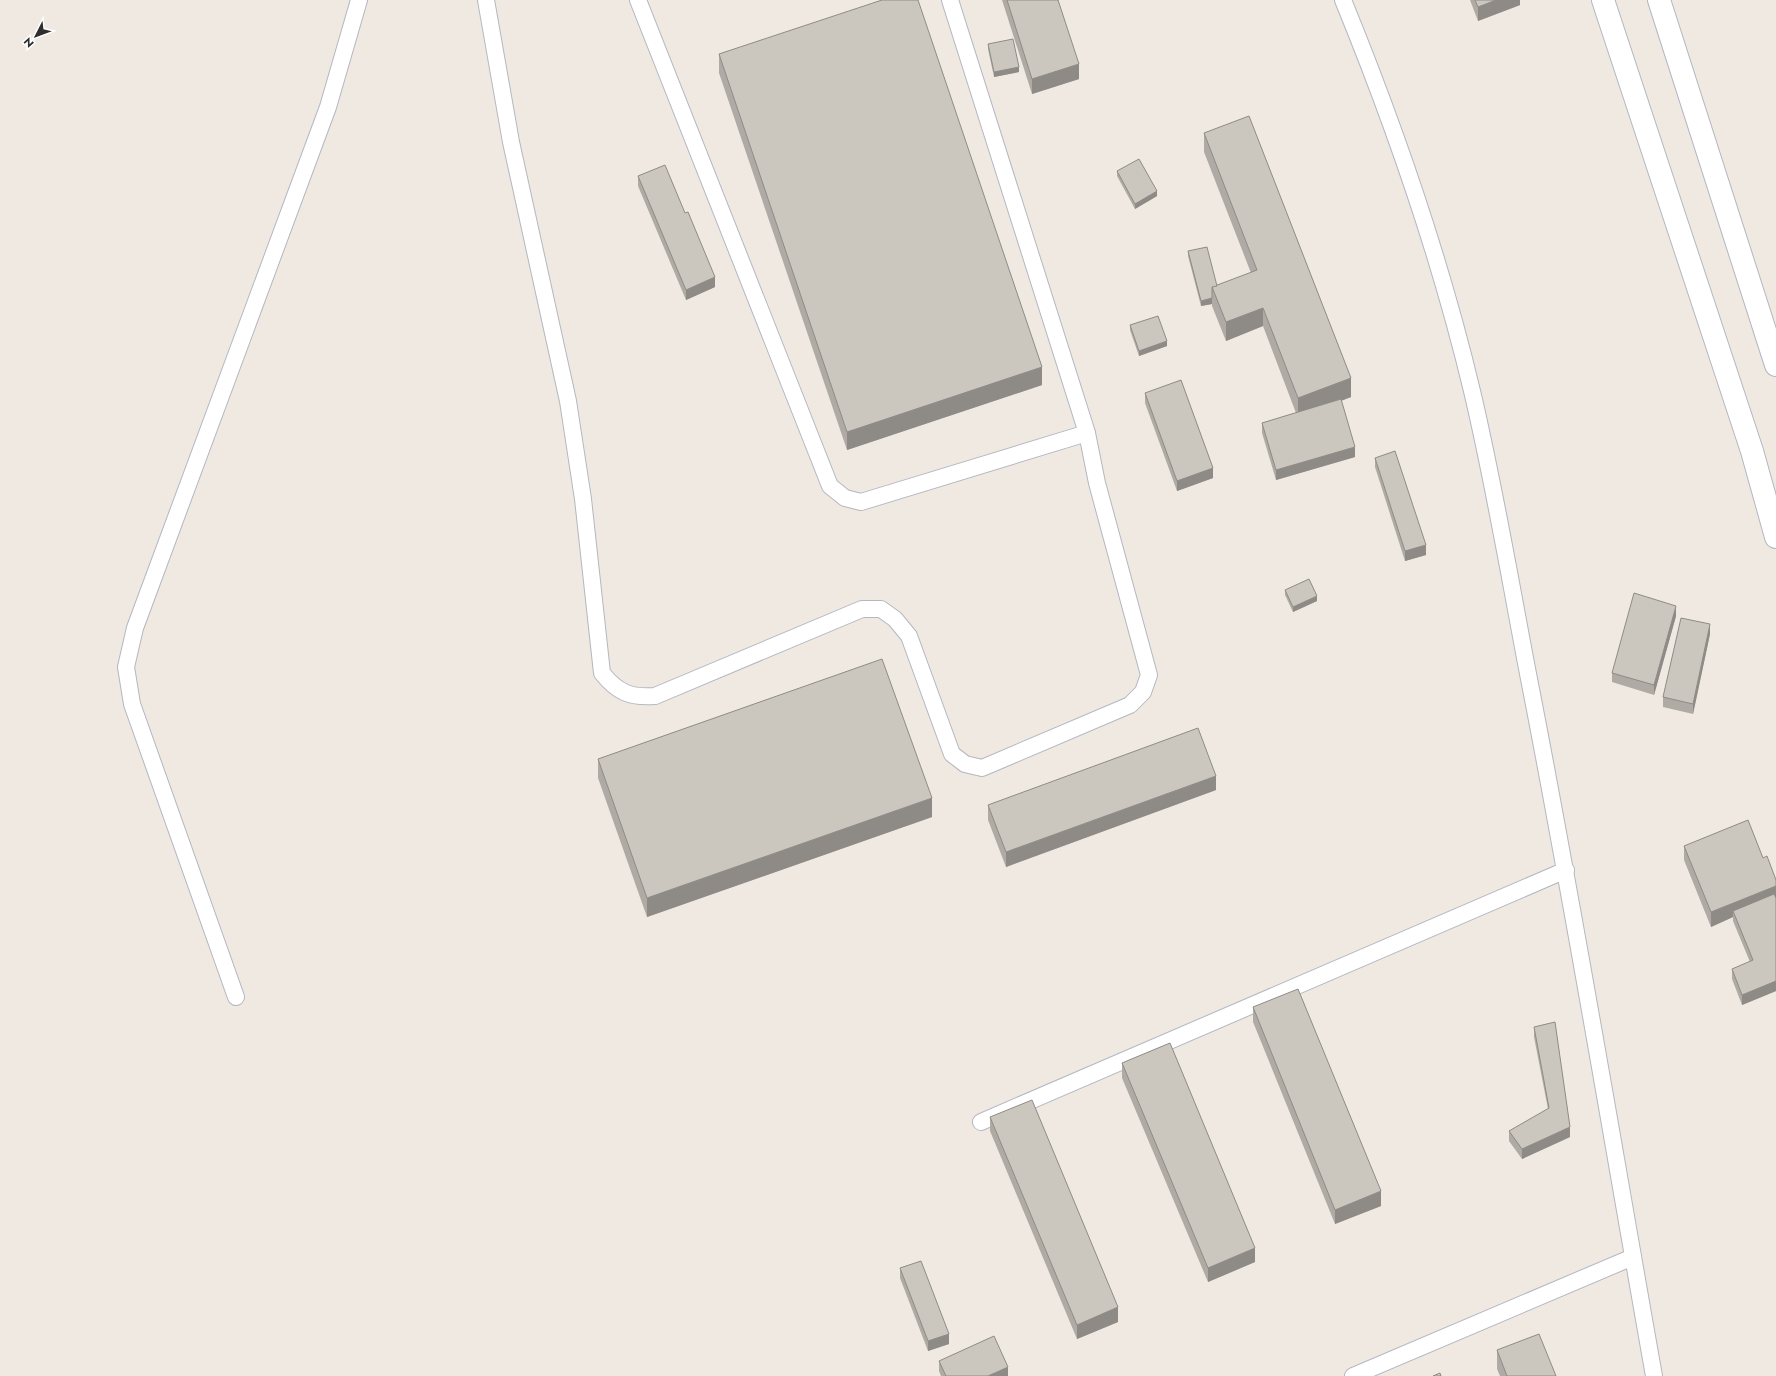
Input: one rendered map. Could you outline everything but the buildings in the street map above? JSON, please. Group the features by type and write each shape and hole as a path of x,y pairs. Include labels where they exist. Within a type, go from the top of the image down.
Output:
{"main road":[{"path":"1603,0 1752,451 1776,537"},
{"path":"1658,0 1776,365"}],"lane":[{"path":"236,997 132,704 126,667 135,628 328,107 359,0"},
{"path":"486,0 511,142 568,401 583,499 602,673 612,686 638,697 655,696 862,609 881,610 895,619 909,636 952,754 965,764 982,768 1130,705 1143,692 1149,675 1097,483 1087,433 950,0"},
{"path":"638,0 830,486 845,498 861,502 1087,433"},
{"path":"1343,0 1374,74 1409,174 1438,266 1472,391 1566,870 1654,1376"},
{"path":"981,1122 1566,870"},
{"path":"1352,1376 1633,1257"}]}
